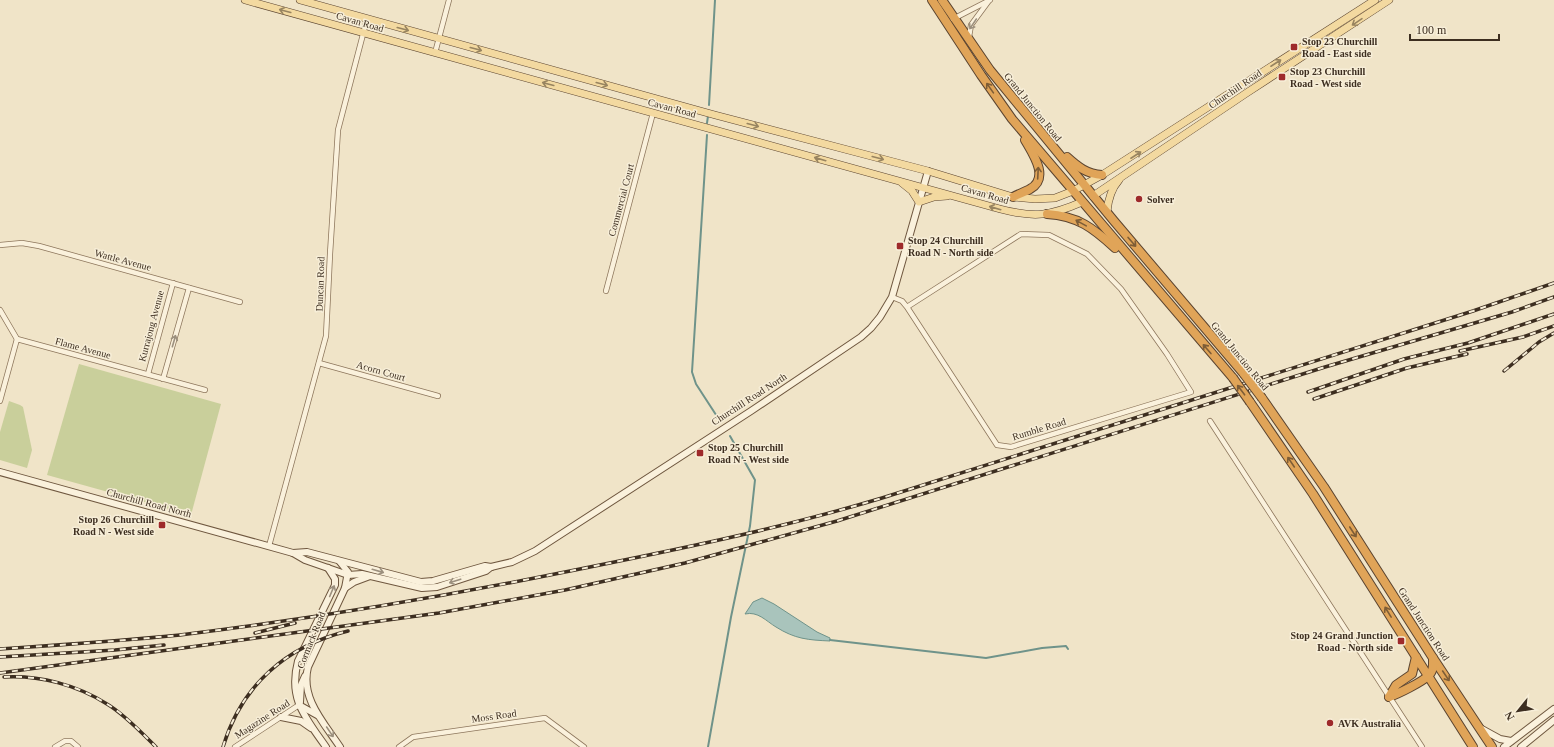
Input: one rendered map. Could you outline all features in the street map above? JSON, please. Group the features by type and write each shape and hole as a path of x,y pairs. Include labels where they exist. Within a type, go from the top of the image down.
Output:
{"highway":[{"name":"Grand Junction Road","path":"932,0 1012,119 1134,264 1233,378 1314,494 1471,745"},
{"name":"Grand Junction Road","path":"942,0 990,70 1093,196 1244,374 1262,398 1332,499 1433,658 1492,747"},
{"path":"1012,119 1039,167 1039,176 1034,186 1029,190 1013,197"},
{"path":"1040,132 1082,170 1094,175 1102,175"},
{"name":"Cavan Road","path":"1082,202 1093,196"},
{"path":"1047,214 1064,216 1078,220 1104,238 1134,264"},
{"path":"1389,697 1396,685 1412,674 1416,657"},
{"path":"1389,697 1400,693 1429,676 1433,669 1433,658"}],"main road":[{"name":"Cavan Road","path":"245,0 923,188 954,195 1014,213 1047,214 1082,202"},
{"name":"Cavan Road","path":"300,0 715,115 928,171 1013,197 1044,199 1055,198 1085,186"},
{"name":"Churchill Road","path":"1085,186 1375,0"},
{"name":"Churchill Road","path":"1093,196 1386,1"},
{"path":"1240,87 1245,94"},
{"path":"1107,212 1109,197 1116,184 1124,175"},
{"path":"898,181 912,191 919,202 934,197 954,195"}],"street":[{"path":"435,53 449,0"},
{"path":"947,24 989,0"},
{"path":"969,40 969,29 971,25 989,0"},
{"name":"Duncan Road","path":"268,546 327,331 330,247 338,130 367,19"},
{"name":"Commercial Court","path":"606,291 653,113"},
{"name":"Churchill Road North","path":"293,553 307,552 340,562 421,582 433,581 485,566 491,567 512,562 535,551 735,421 861,337 871,328 880,317 892,297 928,171"},
{"name":"Rumble Road","path":"892,297 902,301 907,307 997,445 1011,447 1191,392 1121,289 1087,254 1049,235 1021,234 907,307"},
{"name":"Wattle Avenue","path":"0,244 22,243 39,246 240,302"},
{"name":"Kurrajong Avenue","path":"148,374 173,283"},
{"path":"163,379 189,288"},
{"path":"0,310 17,339 0,400"},
{"name":"Flame Avenue","path":"17,339 205,390"},
{"name":"Acorn Court","path":"319,363 438,396"},
{"path":"1210,421 1422,747"},
{"name":"Churchill Road North","path":"0,472 293,553 305,560 348,575 362,574 411,586 431,588 486,571 491,567"},
{"path":"340,562 346,567 348,575"},
{"name":"Cormack Road","path":"326,747 299,705 295,690 295,675 305,646 334,585 335,579 328,568"},
{"name":"Cormack Road","path":"340,747 310,702 306,680 308,667 344,588 348,575"},
{"path":"344,588 354,582 370,576"},
{"path":"308,667 301,685 299,705 320,717"},
{"name":"Magazine Road","path":"235,747 299,705"},
{"path":"1504,747 1554,709"},
{"path":"281,717 301,721 314,730"},
{"name":"Moss Road","path":"399,747 414,737 545,718 584,747"},
{"path":"1521,747 1554,720"},
{"path":"1480,728 1500,738 1511,741"},
{"path":"1527,747 1541,730"},
{"path":"55,747 65,741 71,741 78,747"}],"green space":[{"path":"79,364 221,404 191,515 47,475"},
{"path":"9,401 23,407 32,450 27,468 0,460 0,432"}],"water":[{"path":"762,598 774,604 817,632 830,638 830,641 808,639 789,634 758,615 750,613 745,614 753,602"}],"waterway":[{"path":"709,105 715,0"},
{"path":"707,123 708,116"},
{"path":"707,135 692,372 696,384 720,421"},
{"path":"708,747 731,617 750,526 755,480 730,436"},
{"path":"830,640 986,658 1042,648 1066,646 1068,649"}],"railway":[{"path":"0,649 180,635 327,615 522,581 649,555 805,520 882,498 1473,311 1554,283"},
{"path":"0,673 439,613 565,590 685,563 837,521 1325,367 1512,312 1554,297"},
{"path":"1308,392 1404,359 1468,343 1554,314"},
{"path":"1460,351 1523,337 1554,326"},
{"path":"1504,371 1539,342 1554,333"},
{"path":"1314,399 1407,368 1467,354"},
{"path":"255,633 295,623"},
{"path":"223,747 231,725 241,705 254,687 269,672 286,658 305,647 348,631"},
{"path":"0,657 115,650 164,645"},
{"path":"4,677 44,680 83,691 120,713 156,747"}],"place":[{"name":"Stop 23 Churchill Road - East side","path":"1294,47"},
{"name":"Stop 23 Churchill Road - West side","path":"1282,77"},
{"name":"Solver","path":"1139,199"},
{"name":"Stop 24 Churchill Road N - North side","path":"900,246"},
{"name":"Stop 25 Churchill Road N - West side","path":"700,453"},
{"name":"Stop 26 Churchill Road N - West side","path":"162,525"},
{"name":"Stop 24 Grand Junction Road - North side","path":"1401,641"},
{"name":"AVK Australia","path":"1330,723"}]}
